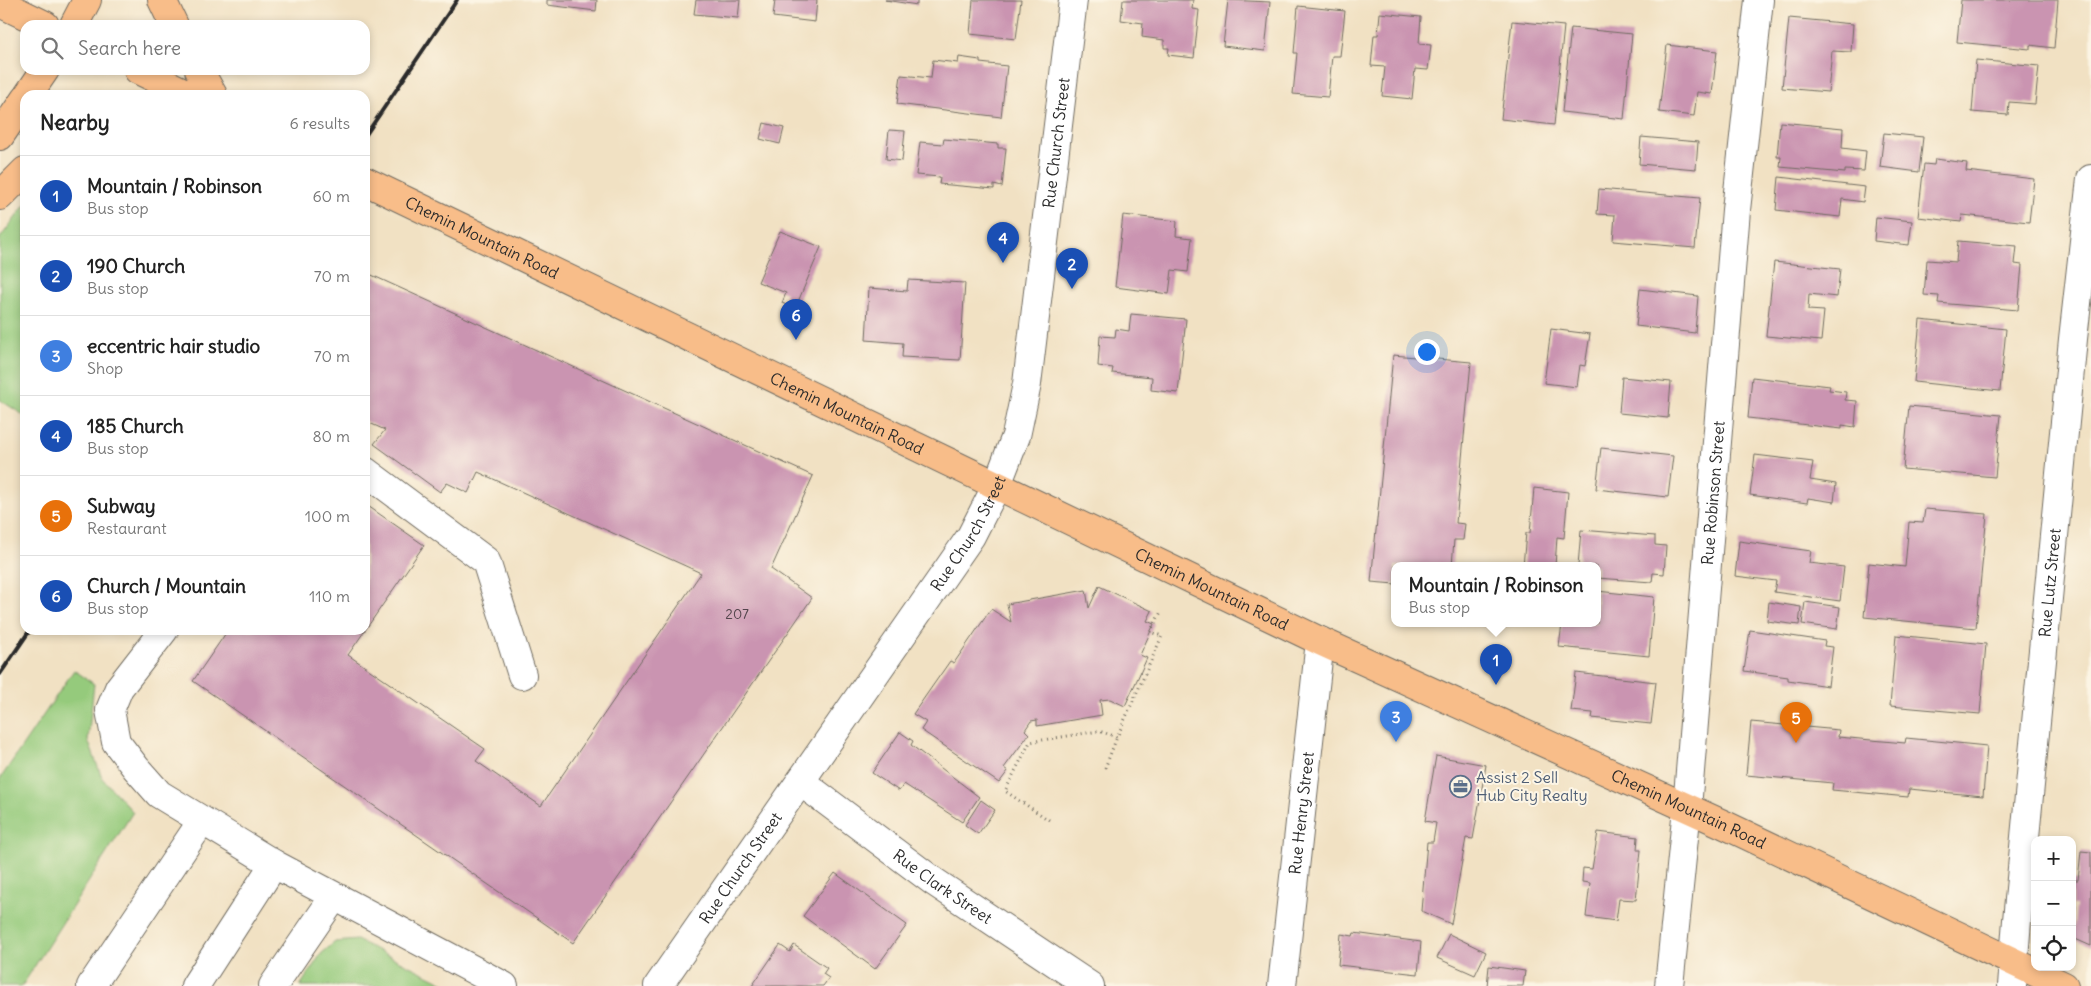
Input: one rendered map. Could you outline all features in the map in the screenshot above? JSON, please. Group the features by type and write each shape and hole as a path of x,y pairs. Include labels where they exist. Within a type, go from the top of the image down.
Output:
{"main road":[{"path":"77,20 87,0"},
{"path":"162,0 172,20"},
{"path":"0,3 35,20"},
{"path":"31,90 42,75"},
{"path":"148,75 180,90"},
{"path":"202,75 210,90"},
{"path":"0,136 20,106"},
{"path":"0,196 20,176"},
{"name":"Chemin Mountain Road","path":"370,182 508,251 1320,641 1687,808 2013,974 2064,986"}],"street":[{"name":"Rue Church Street","path":"658,986 972,536 997,485 1016,436 1027,384 1073,0"},
{"name":"Rue Robinson Street","path":"1669,986 1687,808 1735,220 1759,0"},
{"name":"Rue Lutz Street","path":"2013,974 2016,920 2071,359 2091,180"},
{"path":"370,475 486,561 522,675"},
{"path":"160,635 119,688 110,710 116,742 136,768 160,794 274,864 504,986"},
{"name":"Rue Henry Street","path":"1282,986 1320,641"},
{"name":"Rue Clark Street","path":"800,782 933,881 1090,986"},
{"path":"91,986 202,821"},
{"path":"195,986 274,864"},
{"path":"274,986 334,897"}],"path":[{"path":"1105,768 1162,636 1150,632 1162,610"},
{"path":"1048,820 1005,791 1030,742 1099,731 1117,737"}],"green space":[{"path":"20,212 20,413 0,400 0,238"},
{"path":"74,670 94,684 88,740 102,778 133,812 22,986 0,986 0,779"},
{"path":"357,940 450,986 300,986 321,954 335,942"}],"building":[{"path":"547,0 597,0 596,11 547,5"},
{"path":"696,0 740,0 738,18 694,14"},
{"path":"775,0 817,0 815,22 773,17"},
{"path":"885,0 917,0 917,5"},
{"path":"973,0 1021,0 1016,39 970,34"},
{"path":"1123,0 1193,0 1192,9 1199,10 1194,58 1168,55 1169,48 1164,48 1164,40 1142,37 1143,23 1121,20"},
{"path":"1228,0 1270,2 1265,51 1223,46"},
{"path":"1961,0 2058,0 2054,48 2030,45 2030,49 1957,42"},
{"path":"1298,6 1345,11 1340,56 1332,56 1328,97 1293,94 1297,53 1294,53"},
{"path":"1380,13 1421,17 1419,44 1431,45 1428,70 1415,69 1412,99 1382,96 1385,67 1371,66 1374,35 1378,35"},
{"path":"1789,18 1853,24 1851,52 1832,51 1828,92 1782,88"},
{"path":"1512,21 1564,26 1554,125 1501,119"},
{"path":"1571,28 1632,34 1624,119 1562,112"},
{"path":"1667,45 1717,51 1712,94 1697,92 1694,116 1659,112"},
{"path":"959,57 980,60 980,63 1007,66 1001,117 897,104 901,75 931,78 933,60 958,63"},
{"path":"1976,60 2039,66 2035,104 2009,102 2008,115 1972,112"},
{"path":"1780,122 1843,128 1842,148 1866,151 1864,171 1845,170 1845,173 1780,167 1781,157 1777,157"},
{"path":"764,123 784,128 780,144 760,139"},
{"path":"889,130 905,131 902,161 886,159"},
{"path":"1884,133 1923,137 1919,172 1880,167"},
{"path":"1641,137 1698,142 1696,169 1639,164"},
{"path":"944,139 998,144 998,148 1006,148 1002,187 994,185 994,189 939,184 940,177 916,175 920,142 943,144"},
{"path":"1935,159 1967,163 1966,171 2034,179 2029,222 1962,215 1961,222 1918,217 1924,164 1934,165"},
{"path":"1779,177 1865,187 1863,202 1842,199 1840,217 1776,210"},
{"path":"1599,189 1700,198 1695,248 1613,241 1615,215 1597,214"},
{"path":"1123,215 1177,221 1176,236 1192,238 1188,272 1172,270 1169,294 1115,287"},
{"path":"1876,217 1912,221 1909,245 1874,241"},
{"path":"780,231 821,247 795,309 782,303 786,293 758,282"},
{"path":"1958,241 2017,246 2015,264 2022,265 2018,310 1938,303 1939,296 1924,295 1927,260 1956,262"},
{"path":"1774,262 1840,269 1837,297 1809,294 1808,310 1824,311 1821,341 1766,336"},
{"path":"370,274 813,476 771,569 812,598 573,943 193,681 225,635 362,635 348,655 485,749 476,761 541,806 701,573 478,472 468,493 447,483 440,492 374,444 385,430 370,423"},
{"path":"908,280 965,283 960,360 902,357 903,343 866,340 869,288 907,291"},
{"path":"1640,289 1698,296 1695,333 1636,326"},
{"path":"1131,314 1186,319 1178,393 1151,390 1152,377 1112,373 1113,368 1098,366 1100,336 1115,337 1116,329 1129,331"},
{"path":"1920,320 2006,329 2000,391 1914,382"},
{"path":"1551,329 1590,334 1585,366 1580,365 1577,387 1544,383"},
{"path":"1393,355 1471,362 1456,523 1465,524 1463,540 1454,540 1452,562 1391,562 1391,584 1371,582"},
{"path":"1622,377 1671,382 1668,418 1619,413"},
{"path":"1752,377 1830,386 1829,390 1846,392 1845,400 1857,401 1855,427 1842,425 1842,429 1748,418"},
{"path":"1909,406 2001,415 1995,477 1903,469"},
{"path":"1601,448 1673,456 1668,497 1596,489"},
{"path":"1755,455 1813,462 1810,480 1836,484 1834,502 1808,498 1807,503 1750,495"},
{"path":"1534,488 1568,492 1564,538 1557,537 1555,562 1523,562 1526,533 1530,533"},
{"path":"370,507 424,545 370,623"},
{"path":"1925,509 1987,514 1976,628 1864,617 1869,563 1905,567 1909,522 1923,523"},
{"path":"1581,530 1655,536 1655,545 1666,546 1664,574 1653,573 1652,582 1601,578 1601,562 1578,562"},
{"path":"1739,541 1811,551 1809,563 1844,567 1840,601 1774,592 1776,581 1735,576"},
{"path":"1099,586 1152,611 1147,621 1154,624 1140,655 1147,658 1125,706 1110,699 1100,700 1102,715 1037,726 1037,720 1031,721 1025,730 1029,734 1004,768 1008,771 999,783 921,730 926,722 913,714 950,661 954,663 991,609 1011,622 1007,604 1086,590 1089,608"},
{"path":"1601,591 1654,597 1649,656 1559,647 1562,627 1601,627"},
{"path":"1769,602 1801,607 1799,625 1767,621"},
{"path":"1805,602 1840,607 1837,629 1802,624"},
{"path":"1750,630 1825,641 1824,646 1833,647 1828,686 1788,680 1788,677 1744,671"},
{"path":"1896,635 1986,644 1980,714 1890,706"},
{"path":"1576,673 1656,682 1651,724 1592,718 1593,713 1571,711"},
{"path":"1751,722 1839,730 1838,737 1905,743 1906,738 1987,746 1983,796 1909,789 1908,797 1832,790 1833,783 1746,775"},
{"path":"900,732 913,741 911,745 979,797 962,822 904,784 899,791 872,773"},
{"path":"1436,756 1486,765 1473,839 1466,838 1451,924 1421,911 1427,842 1433,842 1436,823 1425,821"},
{"path":"981,800 995,810 978,834 965,825"},
{"path":"1598,832 1638,837 1637,850 1641,850 1636,900 1619,899 1616,921 1586,917 1590,883 1582,882 1583,868 1592,869"},
{"path":"2081,851 2091,852 2091,946 2076,939 2076,880 2078,880"},
{"path":"835,873 907,925 875,969 803,916"},
{"path":"1354,933 1421,942 1418,974 1338,965 1341,934 1353,936"},
{"path":"1449,934 1486,952 1475,975 1437,958"},
{"path":"780,945 790,952 794,945 827,968 823,974 829,978 823,986 752,986"},
{"path":"1489,966 1525,971 1523,986 1487,986"}],"railway":[{"path":"370,129 457,0"},
{"path":"0,674 27,635"}],"place":[{"name":"185 Church","path":"1003,263"},
{"name":"190 Church","path":"1072,289"},
{"name":"Church / Mountain","path":"796,340"},
{"name":"Mountain / Robinson","path":"1496,685"},
{"name":"eccentric hair studio","path":"1396,742"},
{"name":"Subway","path":"1796,743"},
{"name":"Assist 2 Sell Hub City Realty","path":"1460,786"}]}
